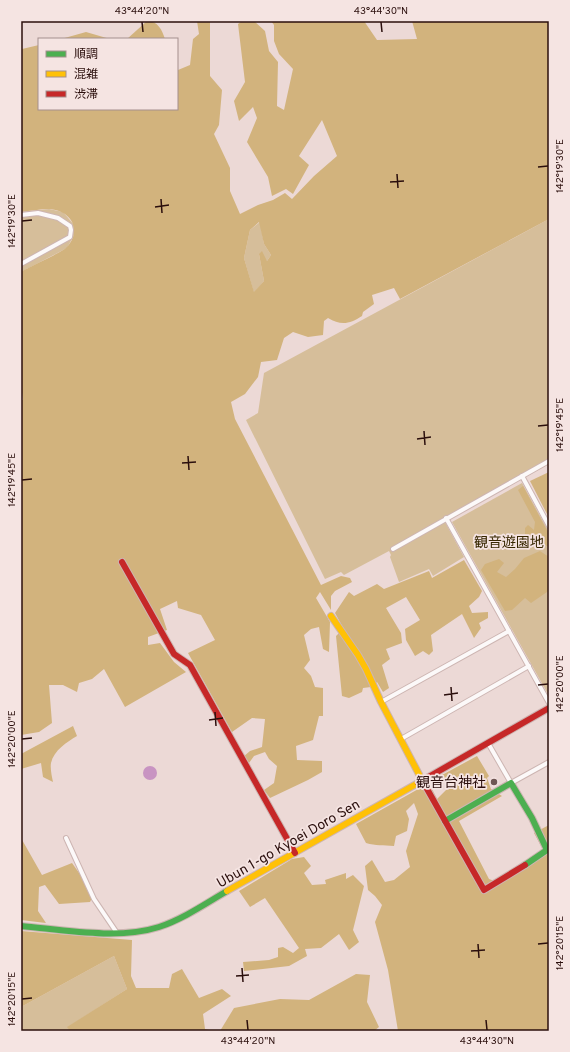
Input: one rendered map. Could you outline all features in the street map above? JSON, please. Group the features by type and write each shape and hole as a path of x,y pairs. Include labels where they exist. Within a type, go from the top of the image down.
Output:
{"street":[{"path":"21,215 38,213 58,218 70,226 71,230 70,237 21,264"},
{"path":"393,549 549,460"},
{"path":"522,476 549,526"},
{"path":"446,518 549,703"},
{"path":"122,562 174,654 190,665 294,853"},
{"path":"331,616 358,654 381,702 422,780 484,890 499,879 538,857 547,850 532,818 488,743"},
{"path":"381,702 509,631"},
{"path":"401,739 529,666"},
{"name":"Ubun 1-go Kyoei Doro Sen","path":"21,926 117,933 140,932 168,924 549,708"},
{"path":"444,821 549,762"},
{"path":"66,838 94,899 117,933"}],"green space":[{"path":"49,209 63,212 75,226 75,233 67,248 21,272 21,212"},
{"path":"549,219 549,464 445,522 464,557 433,576 429,569 399,582 389,551 344,575 341,572 325,579 246,420 258,413 264,373"},
{"path":"260,222 264,244 271,255 267,261 259,254 264,281 254,293 244,258 250,230"},
{"name":"観音遊園地","path":"522,483 549,532 549,696 452,522"},
{"path":"114,956 127,989 68,1027 70,1031 21,1031 21,1007"}],"shaded area":[{"path":"147,21 151,21 157,24 161,29 165,38 128,38"},
{"path":"197,21 210,21 210,76 222,90 219,125 214,134 230,168 230,191 240,214 258,205 273,200 285,193 292,199 314,176 337,156 322,120 299,156 309,165 293,194 286,189 272,196 268,177 247,142 257,118 253,107 239,121 234,101 245,82 238,24 242,21 254,21 265,31 269,51 278,62 277,106 284,110 293,69 279,54 274,41 274,25 271,21 364,21 377,40 417,39 412,21 549,21 549,219 400,299 394,288 372,295 374,304 363,312 362,316 358,319 345,323 333,321 328,318 324,321 323,335 308,337 293,332 284,338 277,360 261,362 258,377 245,394 231,402 235,419 321,585 341,576 350,578 352,582 335,591 331,596 331,610 320,592 316,598 330,622 329,652 323,649 319,627 311,629 304,635 310,660 304,668 311,676 315,687 323,688 323,716 319,716 313,740 296,746 297,760 322,761 322,772 270,798 264,790 274,783 277,766 269,759 265,752 254,756 249,763 243,757 250,751 262,747 265,719 252,718 232,732 188,653 215,640 201,615 178,608 177,601 160,609 167,630 148,637 148,645 160,643 174,662 186,672 125,707 104,669 92,679 79,683 77,692 63,685 49,685 52,723 39,732 21,735 21,400 23,400 21,385 21,272 53,256 67,247 72,240 74,227 68,217 56,210 46,209 21,212 21,51 22,49 38,45 38,110 178,110 178,70 190,65 193,39 199,34","holes":["259,222 264,244 271,255 267,261 262,251 259,254 264,281 254,292 244,258 250,230"]},
{"path":"86,32 107,38 65,38"},
{"path":"549,472 549,518 530,481"},
{"path":"523,486 549,534 549,547 533,536 525,534 525,528 528,525 534,530 535,522 518,490"},
{"path":"540,551 549,557 549,589 531,603 525,598 512,610 505,611 481,570 485,564 499,559 504,563 497,572 506,577 524,558"},
{"path":"464,560 482,591 479,597 469,606 472,613 488,612 488,618 479,623 481,628 474,638 462,614 431,635 433,651 429,655 423,651 415,656 406,640 405,629 420,620 406,597 386,608 401,633 402,643 386,649 390,659 382,665 389,688 383,692 377,682 371,687 363,688 362,692 349,698 342,696 336,636 339,633 351,642 335,613 349,592 354,596 377,584 384,589 429,571 432,578"},
{"path":"73,726 77,736 58,750 51,763 53,782 43,777 41,763 21,769 21,754"},
{"path":"477,756 489,776 487,778 491,789 502,796 459,821 489,879 500,883 546,855 534,833 549,825 549,1031 398,1031 388,970 375,922 382,905 368,890 365,866 372,860 385,882 394,880 410,867 406,851 418,814 414,803 406,811 409,819 407,831 396,836 394,846 366,843 356,824 429,783 437,799 448,788 442,775"},
{"path":"150,766 155,768 157,773 155,778 150,780 145,778 143,773 145,768"},
{"path":"21,838 42,875 72,863 94,894 90,902 59,904 45,885 39,887 38,911 46,923 21,920"},
{"path":"304,857 311,866 304,873 312,885 326,884 325,880 346,873 346,879 353,875 364,886 353,930 359,942 349,950 339,934 321,948 305,949 307,956 289,966 244,971 243,962 269,960 278,957 278,948 283,947 293,953 299,948 265,898 250,907 239,891 292,859"},
{"path":"21,931 132,940 131,976 136,988 169,988 172,974 182,969 199,998 222,989 231,996 203,1014 205,1029 213,1031 70,1031 67,1027 127,989 114,956 21,1007"},
{"path":"356,974 370,975 367,1002 379,1027 374,1031 220,1031 234,1008 280,999 309,1000"}],"traffic: fast":[{"path":"445,821 511,783 532,818 547,850 525,865"},
{"path":"21,926 91,933 126,933 143,931 177,920 227,891"}],"traffic: slow":[{"path":"331,616 366,669 381,702 422,780"},
{"path":"227,891 418,783"}],"traffic: jam":[{"path":"122,562 174,654 190,665 295,853"},
{"path":"418,783 549,708"},
{"path":"422,780 484,890 525,865"}],"place":[{"name":"観音台神社","path":"494,782"}]}
